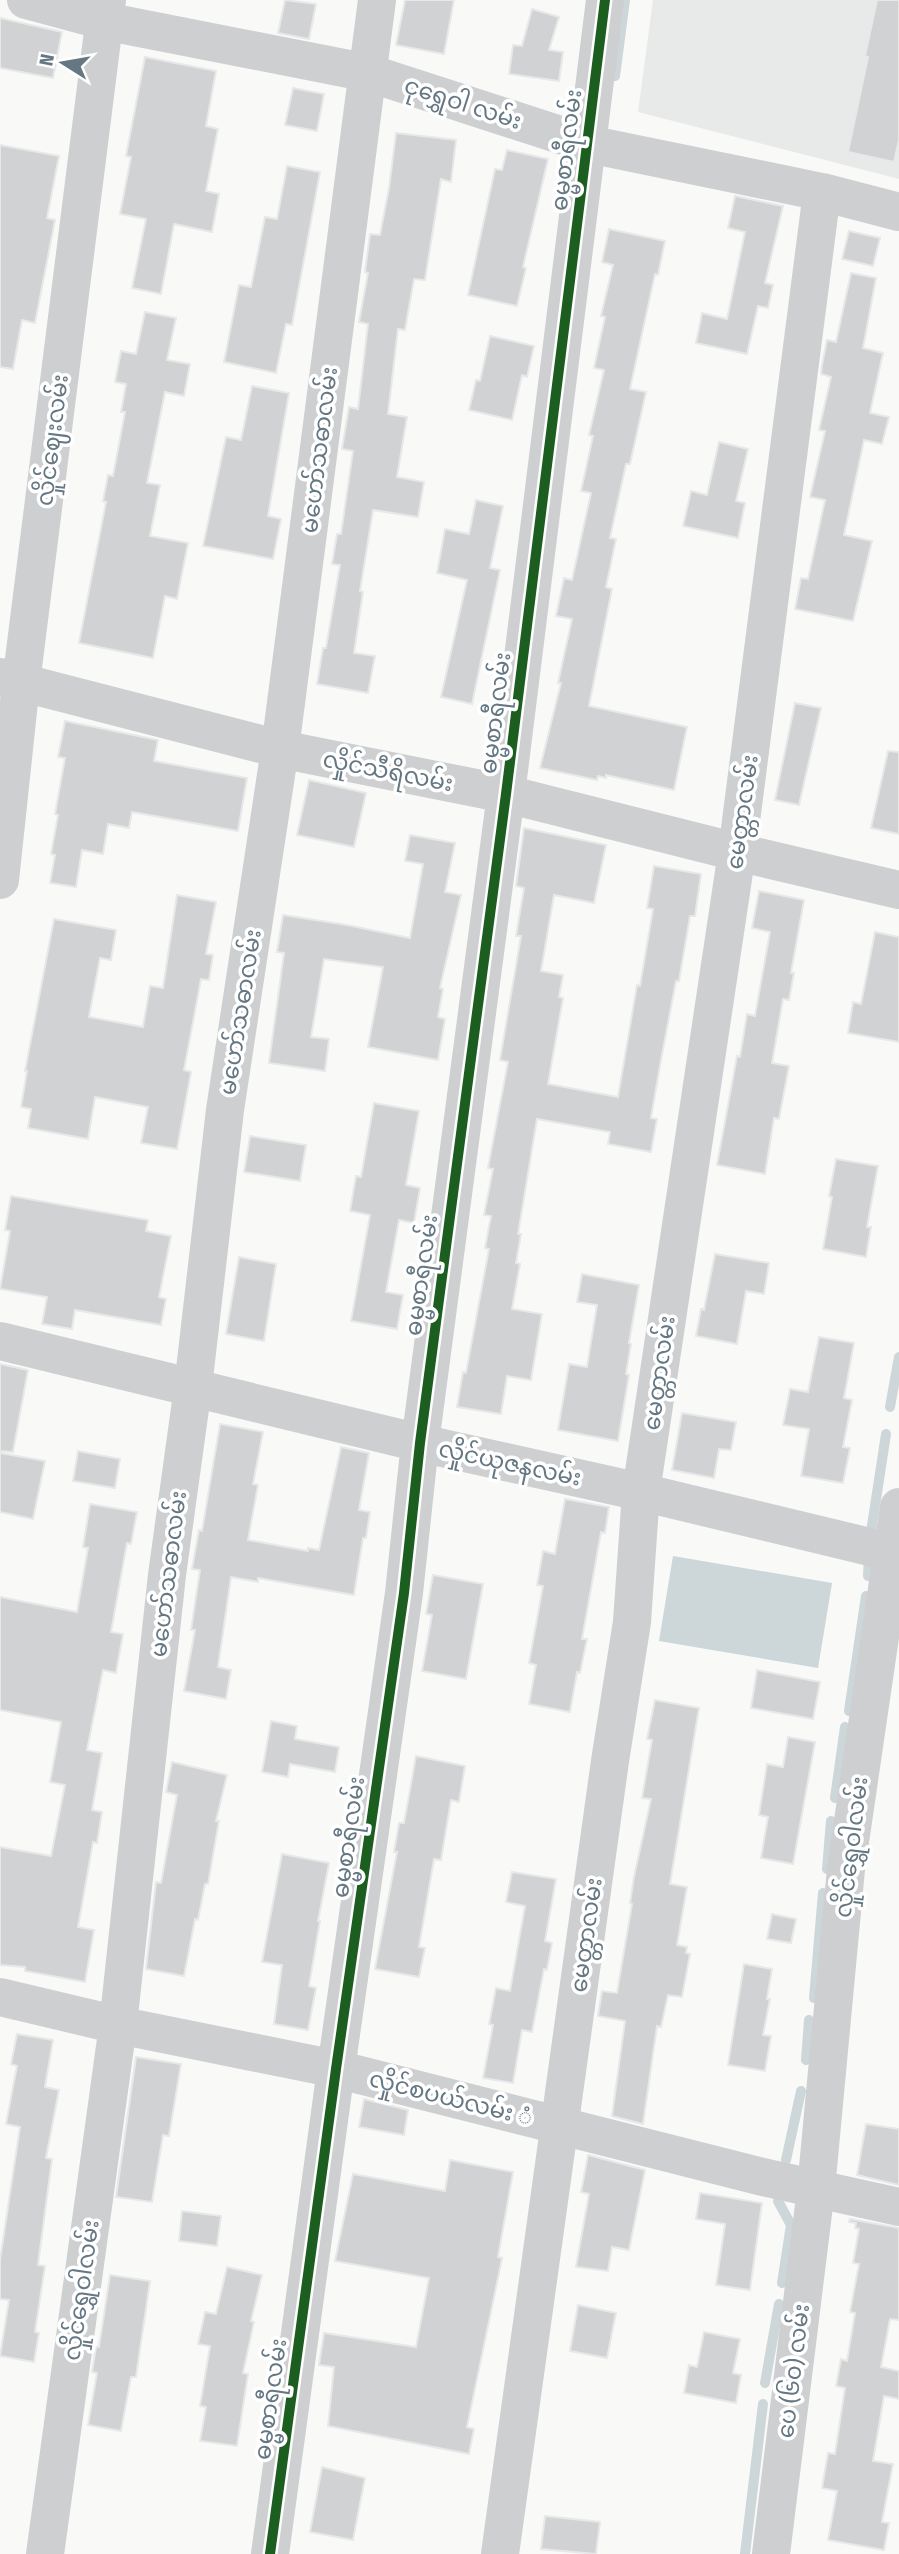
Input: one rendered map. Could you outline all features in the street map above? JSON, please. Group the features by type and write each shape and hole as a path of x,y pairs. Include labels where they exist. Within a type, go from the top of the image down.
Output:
{"street":[{"name":"ငုရွှေဝါ လမ်း","path":"26,0 105,10 369,72 588,144 822,192 899,212"},
{"name":"မဟော်သဓာလမ်း","path":"118,2025 167,1575 225,1110 280,750 377,0"},
{"name":"ဓမ္မစာရီလမ်း","path":"270,2554 404,1593 420,1443 506,794 605,0"},
{"name":"လှိုင်ဈေးလမ်း","path":"0,880 11,680 105,10"},
{"name":"မေတ္တာလမ်း","path":"500,2554 632,1622 641,1492 737,852 822,192"},
{"name":"လှိုင်သီရိလမ်း","path":"11,680 280,750 506,794 899,890"},
{"name":"လှိုင်ယုဇနလမ်း","path":"0,1341 420,1443 896,1553"},
{"name":"လှိုင်ရွှေဝါလမ်း","path":"816,2189 846,1869 896,1553 899,1507"},
{"name":"လှိုင်စပယ်လမ်း ံ","path":"0,1997 118,2025 336,2069 816,2189 899,2207"},
{"name":"လှိုင်ရွှေဝါလမ်း","path":"45,2554 118,2025"},
{"name":"ပေ (၆၀) လမ်း","path":"771,2554 816,2189"}],"shaded area":[{"path":"653,0 899,0 899,179 638,112"},
{"path":"673,1556 832,1583 818,1668 659,1641"}],"building":[{"path":"285,0 316,4 309,39 278,33"},
{"path":"405,0 454,0 444,54 396,45"},
{"path":"877,0 899,0 899,140 894,162 848,152"},
{"path":"532,9 559,17 549,50 563,52 559,81 509,74 513,45 522,46"},
{"path":"0,18 62,32 53,78 0,68"},
{"path":"145,57 216,71 206,126 218,129 206,191 219,194 212,232 174,224 161,294 132,288 146,219 120,214 131,157 126,156"},
{"path":"293,88 324,94 317,131 285,125"},
{"path":"396,133 456,140 451,182 441,179 425,280 414,279 405,330 398,329 388,414 407,417 397,477 424,482 418,517 373,510 360,591 363,592 354,653 375,656 368,693 317,684 340,565 332,564 337,534 341,534 353,451 342,449 349,407 358,409 368,324 359,322 368,273 365,272 370,234 380,235"},
{"path":"0,145 59,156 47,218 55,220 35,323 22,320 13,369 0,367"},
{"path":"507,150 548,159 523,267 526,268 517,306 468,295 495,169 502,170"},
{"path":"287,166 320,172 292,325 286,324 276,373 224,362 239,285 251,287 265,217 277,219"},
{"path":"735,196 783,206 765,283 773,285 768,308 758,306 747,354 696,343 702,313 727,319 745,232 728,228"},
{"path":"609,229 665,241 658,275 655,274 630,389 646,392 630,464 626,464 610,538 616,539 606,587 612,589 589,706 687,727 674,790 606,775 606,778 598,776 597,780 540,768 561,683 558,683 572,619 556,616 564,578 572,580 591,493 581,491 593,436 589,435 604,370 594,368 605,317 601,316 613,265 602,262"},
{"path":"849,231 880,238 873,266 842,259"},
{"path":"851,273 876,278 863,348 883,353 870,413 889,417 882,444 864,440 844,535 872,541 853,621 795,609 801,578 808,579 825,500 810,497 825,431 819,430 831,377 821,374 822,365 827,340 836,342"},
{"path":"145,312 176,318 167,360 190,364 184,396 165,392 147,483 160,485 150,536 188,543 177,599 165,596 153,658 79,643 106,502 103,501 108,475 113,476 125,412 121,412 126,384 115,382 121,351 136,354"},
{"path":"490,336 534,346 527,377 522,375 512,420 469,410 476,380 480,381"},
{"path":"252,386 289,393 268,516 281,519 273,559 203,546 226,437 241,440"},
{"path":"719,442 748,449 736,501 745,503 738,538 683,526 691,491 707,495"},
{"path":"476,500 503,506 490,568 500,570 472,704 441,697 467,580 437,573 445,529 469,534"},
{"path":"795,703 821,708 799,805 775,800"},
{"path":"65,721 158,740 154,761 247,778 238,831 132,812 129,828 108,824 103,854 82,850 76,887 50,883 55,855 51,854 58,815 55,814 65,758 58,757"},
{"path":"888,751 899,752 899,834 871,828"},
{"path":"309,780 366,793 354,847 297,835"},
{"path":"524,828 606,845 594,903 554,895 541,971 563,975 559,997 563,998 548,1084 618,1097 653,909 647,908 654,866 701,874 695,916 690,916 661,1060 651,1118 657,1119 651,1152 608,1144 610,1132 537,1119 518,1234 521,1234 516,1263 520,1264 512,1309 542,1314 531,1380 507,1376 501,1414 457,1407 489,1249 485,1248 491,1216 484,1215 493,1169 488,1168 508,1062 500,1060 521,936 516,936 524,888 516,886"},
{"path":"410,835 455,843 445,892 461,895 440,988 443,989 438,1017 445,1019 438,1060 368,1047 383,967 324,959 311,1037 329,1039 325,1071 269,1063 284,953 277,952 283,915 410,938 423,864 405,861"},
{"path":"759,891 804,900 789,1000 783,999 772,1063 789,1066 779,1119 774,1118 765,1174 717,1165 737,1056 740,1057 747,1014 755,1016 770,932 752,928"},
{"path":"177,895 216,902 206,954 213,955 209,980 201,979 184,1070 191,1072 177,1149 141,1143 148,1107 95,1097 88,1139 28,1128 31,1109 21,1107 25,1071 54,919 116,930 111,960 100,958 89,1017 143,1027 150,986 163,988"},
{"path":"875,932 899,937 899,1042 848,1033 853,1002 861,1004"},
{"path":"374,1103 419,1111 406,1185 420,1188 414,1223 399,1220 386,1292 403,1295 397,1329 351,1321 370,1215 350,1211 356,1176 361,1177"},
{"path":"250,1136 306,1145 300,1181 244,1172"},
{"path":"836,1159 878,1166 867,1227 871,1227 866,1257 823,1249"},
{"path":"11,1196 148,1220 146,1231 171,1236 159,1297 166,1299 161,1325 75,1310 72,1329 42,1324 47,1297 0,1289 10,1231 5,1230"},
{"path":"715,1254 769,1263 764,1294 746,1291 737,1344 696,1336"},
{"path":"239,1257 276,1264 264,1341 226,1334"},
{"path":"582,1274 639,1285 629,1343 626,1374 629,1375 618,1441 558,1430 569,1364 587,1367 597,1305 577,1302"},
{"path":"819,1337 854,1343 844,1398 852,1400 843,1447 850,1448 843,1483 801,1476 809,1429 783,1425 790,1389 808,1392"},
{"path":"0,1364 28,1370 13,1452 0,1451"},
{"path":"682,1413 736,1422 731,1450 719,1449 714,1478 672,1470"},
{"path":"220,1424 263,1432 253,1484 258,1485 248,1540 308,1551 308,1548 319,1550 341,1447 369,1453 359,1510 370,1512 354,1595 258,1578 258,1582 231,1577 218,1667 231,1670 226,1699 184,1691 195,1630 191,1630 200,1570 192,1569 199,1530 202,1531"},
{"path":"78,1451 120,1459 115,1488 73,1481"},
{"path":"0,1453 45,1461 33,1519 0,1512"},
{"path":"565,1499 609,1507 605,1533 601,1532 582,1639 587,1639 580,1673 577,1672 570,1712 529,1704 536,1665 529,1663 543,1586 537,1585 543,1551 555,1554"},
{"path":"90,1504 137,1512 131,1544 127,1543 111,1632 123,1634 116,1673 103,1670 87,1750 102,1753 92,1810 102,1812 97,1843 93,1842 78,1927 94,1930 85,1982 25,1971 25,1967 0,1965 0,1847 51,1856 65,1785 50,1782 61,1722 0,1710 0,1597 77,1612 88,1548 83,1547"},
{"path":"433,1575 483,1584 466,1679 422,1671 432,1615 426,1614"},
{"path":"757,1670 820,1682 813,1719 751,1708"},
{"path":"655,1700 699,1708 670,1884 687,1887 677,1945 687,1947 686,1953 690,1954 682,1997 668,1995 661,2027 657,2026 643,2124 612,2116 625,2021 598,2016 602,1991 617,1993 634,1877 651,1799 642,1798 652,1740 647,1739"},
{"path":"271,1721 297,1726 295,1739 339,1747 335,1772 290,1764 288,1777 262,1772"},
{"path":"788,1737 815,1742 793,1864 761,1858 768,1817 759,1815 767,1764 783,1767"},
{"path":"416,1756 465,1766 459,1802 451,1800 441,1860 434,1859 419,1947 425,1948 419,1977 375,1969 397,1852 394,1852 399,1823 404,1823"},
{"path":"172,1762 227,1775 216,1821 219,1821 208,1884 205,1884 198,1920 195,1919 184,1976 146,1969 156,1882 161,1883 177,1795 166,1792"},
{"path":"282,1854 329,1863 309,1986 316,1988 308,2030 274,2024 282,1965 262,1962"},
{"path":"512,1872 556,1879 545,1941 552,1943 547,1970 544,1969 532,2032 522,2030 513,2083 483,2078 493,2025 489,2024 496,1988 510,1991 525,1906 506,1902"},
{"path":"772,1914 796,1919 791,1943 767,1939"},
{"path":"744,1964 772,1969 763,2035 771,2036 765,2071 728,2065"},
{"path":"17,2034 53,2040 45,2087 59,2090 46,2158 52,2159 38,2265 45,2266 35,2332 39,2333 34,2362 0,2356 9,2300 0,2299 0,2260 20,2127 6,2124 17,2066 11,2064"},
{"path":"136,2057 181,2064 169,2136 163,2135 152,2202 116,2197"},
{"path":"364,2099 408,2110 404,2135 359,2127"},
{"path":"866,2124 899,2129 899,2185 857,2175"},
{"path":"588,2155 645,2170 629,2250 612,2247 608,2271 576,2267 589,2194 581,2192"},
{"path":"450,2160 513,2172 498,2257 502,2258 467,2427 474,2429 469,2454 328,2426 334,2367 319,2365 324,2333 416,2347 429,2278 335,2261 353,2174 445,2191"},
{"path":"700,2193 762,2203 750,2290 716,2285 725,2224 696,2219"},
{"path":"182,2211 221,2216 217,2246 179,2241"},
{"path":"850,2219 899,2228 899,2320 890,2319 881,2367 899,2371 899,2399 884,2396 873,2461 893,2464 882,2522 889,2523 884,2550 828,2540 837,2491 822,2488 828,2453 835,2454 845,2388 836,2386 841,2359 847,2361 855,2313 850,2312 859,2264 853,2263 859,2229 855,2228 856,2223 849,2222"},
{"path":"227,2267 262,2275 243,2373 248,2374 237,2446 200,2441 206,2407 200,2406 210,2346 198,2344 205,2312 216,2314"},
{"path":"110,2275 150,2281 136,2377 131,2377 121,2431 88,2425 97,2373 92,2372 96,2347 99,2347"},
{"path":"578,2305 616,2313 607,2358 570,2351"},
{"path":"704,2332 740,2339 733,2373 741,2375 736,2403 684,2393 689,2365 697,2367"},
{"path":"322,2467 365,2478 353,2540 310,2532"},
{"path":"545,2516 600,2522 596,2554 541,2549"}],"waterway":[{"path":"615,76 625,0"},
{"path":"890,1407 899,1357"},
{"path":"871,1532 886,1434"},
{"path":"868,1576 869,1555"},
{"path":"849,1711 866,1596"},
{"path":"835,1798 845,1727"},
{"path":"827,1869 831,1821"},
{"path":"814,1998 823,1893"},
{"path":"806,2060 809,2020"},
{"path":"786,2160 801,2091"},
{"path":"778,2201 791,2225 782,2283"},
{"path":"765,2383 779,2304"},
{"path":"745,2554 763,2404"}],"cycle path":[{"path":"270,2554 404,1593 420,1443 506,794 605,0"}]}
